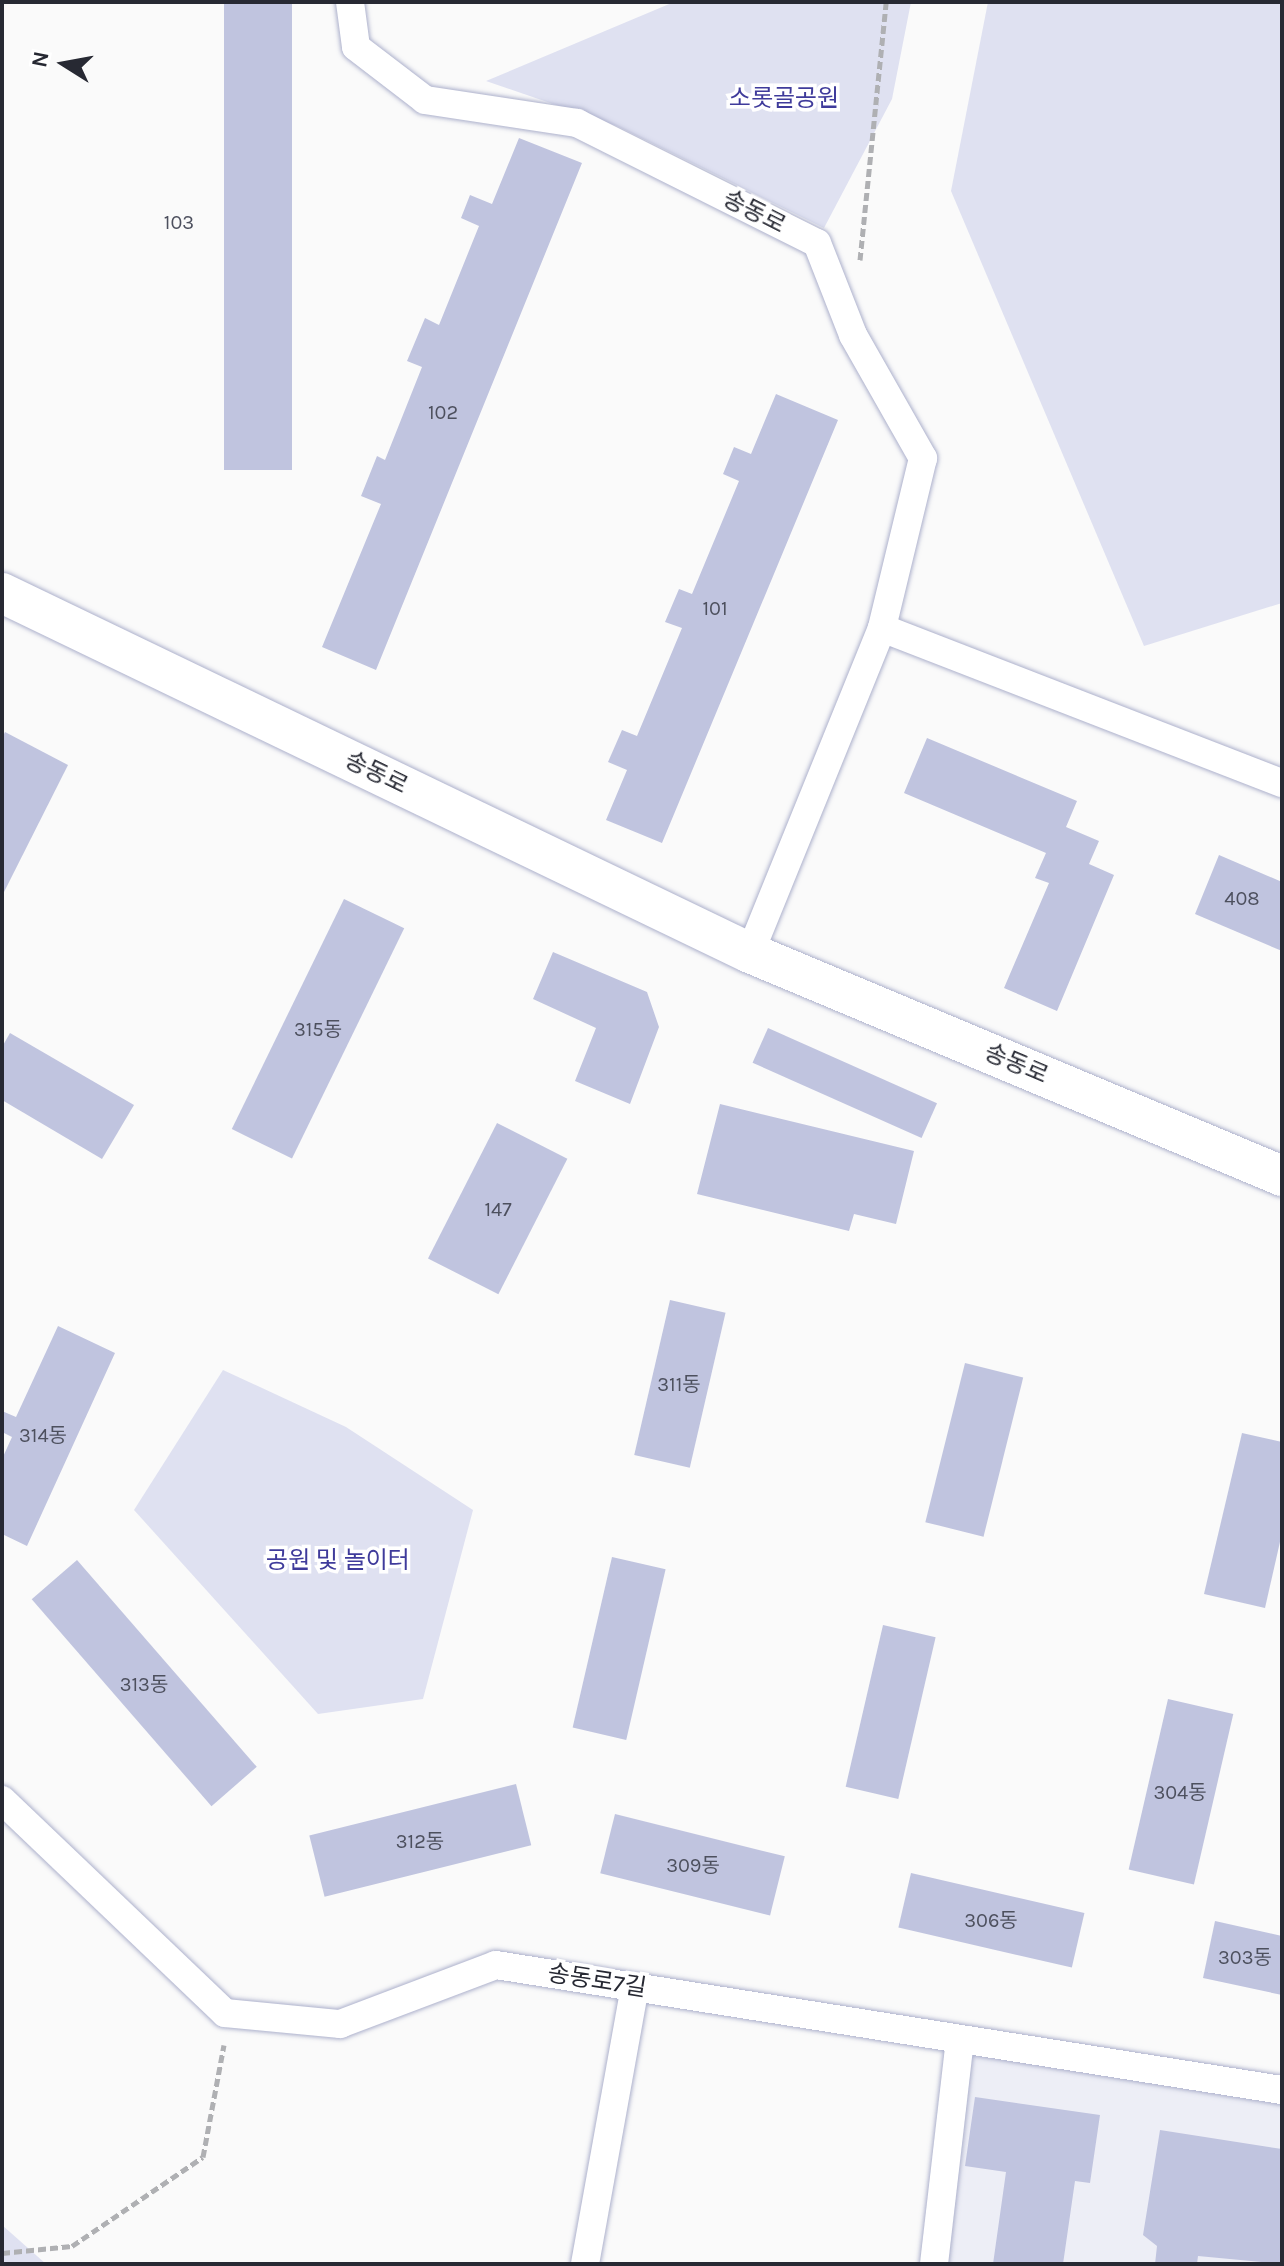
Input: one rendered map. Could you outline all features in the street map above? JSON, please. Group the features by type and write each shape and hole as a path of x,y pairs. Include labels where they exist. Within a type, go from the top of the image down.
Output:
{"street":[{"name":"송동로","path":"350,2 356,47 425,100 577,123 817,243 845,315 923,458 882,628 750,953"},
{"name":"송동로","path":"2,593 750,953 1282,1176"},
{"path":"882,628 1282,783"},
{"path":"2,1800 225,2013"},
{"name":"송동로7길","path":"225,2013 340,2024 496,1965 1282,2090"},
{"path":"585,2264 635,1987"},
{"path":"934,2264 960,2039"}],"path":[{"path":"845,315 859,269 886,2"},
{"path":"2,2253 72,2246 203,2157 225,2013"}],"shaded area":[{"path":"960,2039 1282,2090 1282,2264 934,2264"}],"green space":[{"name":"소롯골공원","path":"674,2 911,2 892,99 824,228 617,126 486,81"},
{"path":"988,2 1282,2 1282,603 1144,646 951,191"},
{"name":"공원 및 놀이터","path":"223,1370 346,1427 473,1510 423,1699 318,1714 134,1510"},
{"path":"2,2225 46,2264 2,2264"}],"building":[{"path":"224,2 292,2 292,470 224,470"},
{"path":"519,138 582,163 376,670 322,647 381,504 361,496 377,456 385,460 422,367 407,361 425,318 439,325 479,226 461,218 470,195 492,204"},
{"path":"776,394 838,420 662,843 606,820 627,770 608,762 622,730 637,736 682,628 665,622 679,589 692,594 739,481 723,474 734,447 751,454"},
{"path":"5,732 68,765 2,896 2,738"},
{"path":"927,738 1077,801 1066,827 1099,841 1089,864 1114,875 1057,1011 1004,988 1049,883 1035,878 1046,853 904,793"},
{"path":"1219,855 1282,882 1282,951 1195,914"},
{"path":"344,899 404,928 292,1158 232,1129"},
{"path":"553,952 647,992 659,1027 630,1104 575,1081 596,1028 533,999"},
{"path":"768,1028 937,1103 922,1138 753,1063"},
{"path":"10,1033 134,1105 102,1159 2,1100 2,1047"},
{"path":"720,1104 914,1151 896,1224 854,1214 849,1231 697,1194"},
{"path":"497,1123 567,1159 498,1294 428,1258"},
{"path":"670,1300 726,1313 690,1468 634,1455"},
{"path":"58,1326 115,1353 27,1546 2,1534 2,1459 12,1437 2,1432 2,1411 16,1417"},
{"path":"965,1363 1023,1378 984,1537 925,1522"},
{"path":"1242,1433 1282,1442 1282,1533 1265,1608 1204,1594"},
{"path":"612,1557 666,1569 626,1740 573,1728"},
{"path":"77,1560 257,1767 211,1806 32,1599"},
{"path":"883,1625 936,1637 898,1799 846,1787"},
{"path":"1168,1699 1233,1714 1194,1885 1129,1870"},
{"path":"516,1784 531,1845 325,1897 309,1836"},
{"path":"615,1814 785,1856 770,1916 600,1873"},
{"path":"911,1873 1084,1913 1072,1968 898,1928"},
{"path":"1215,1921 1282,1936 1282,1995 1203,1978"},
{"path":"975,2097 1100,2115 1090,2183 1075,2181 1063,2264 993,2264 1006,2172 965,2166"},
{"path":"1160,2130 1282,2149 1282,2264 1198,2256 1197,2264 1155,2264 1157,2246 1143,2235"}]}
